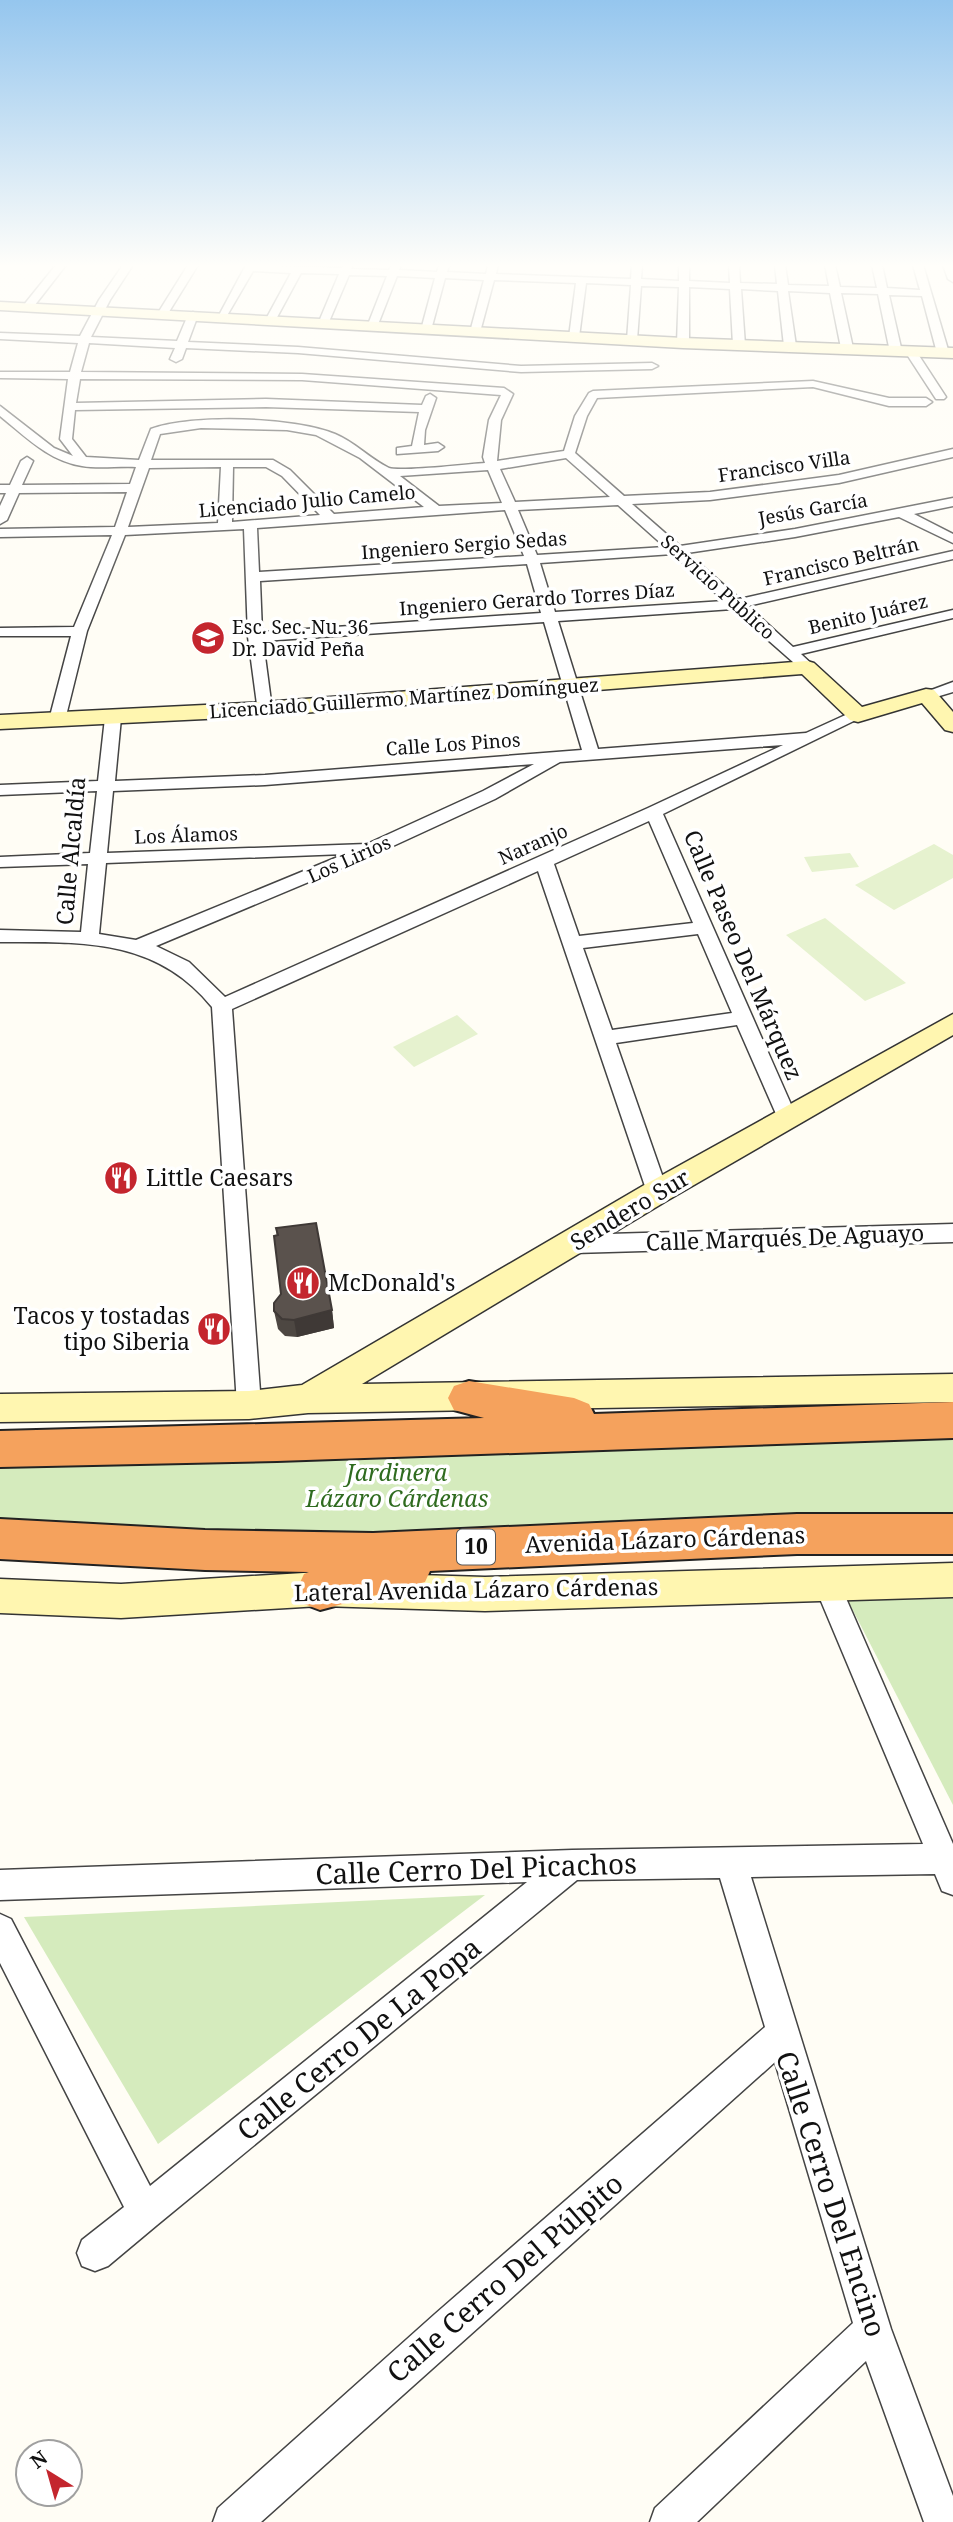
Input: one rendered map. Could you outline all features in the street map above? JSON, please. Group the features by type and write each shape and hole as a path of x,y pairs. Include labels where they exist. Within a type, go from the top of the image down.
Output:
{"highway":[{"path":"469,1398 656,1429"},
{"path":"0,1449 953,1420"},
{"name":"Avenida Lázaro Cárdenas","path":"0,1539 373,1553 797,1534 953,1534"},
{"path":"877,1536 922,1553 953,1559"},
{"path":"320,1590 488,1547"}],"street":[{"path":"72,383 66,439 84,463"},
{"path":"96,383 122,390 276,403 425,409"},
{"path":"70,407 146,383"},
{"path":"397,383 492,388 506,393 490,443 492,466 532,559 573,687 591,754"},
{"path":"929,383 940,397"},
{"path":"386,473 573,458 581,416 593,395 667,388 813,384 889,402 926,402"},
{"path":"418,449 425,409 435,385"},
{"path":"0,410 50,452 61,458 84,463 265,463 280,468 329,517"},
{"path":"57,720 80,631 120,531 155,432 172,427 205,425 307,428 336,439 436,510"},
{"path":"401,451 438,447"},
{"name":"Francisco Villa","path":"617,500 710,496 778,488 879,471 953,453"},
{"name":"Servicio Público","path":"573,458 858,715"},
{"path":"0,520 7,489 27,461"},
{"path":"225,526 228,464"},
{"path":"7,489 134,488"},
{"name":"Licenciado Julio Camelo","path":"0,533 225,526 617,500"},
{"name":"Jesús García","path":"678,550 953,502"},
{"path":"902,513 953,539"},
{"path":"250,524 255,637 264,709"},
{"name":"Ingeniero Sergio Sedas","path":"252,578 678,550"},
{"name":"Francisco Beltrán","path":"738,604 953,555"},
{"name":"Ingeniero Gerardo Torres Díaz","path":"255,637 738,604"},
{"name":"Benito Juárez","path":"791,652 953,614"},
{"path":"0,632 80,631"},
{"name":"Licenciado Guillermo Martínez Domínguez","path":"0,722 113,719 264,709 807,667"},
{"path":"858,715 953,687"},
{"path":"926,695 953,725"},
{"name":"Naranjo","path":"222,1006 654,812 858,715"},
{"name":"Calle Alcaldía","path":"113,719 103,787 89,939 165,956 192,974 222,1006"},
{"name":"Calle Los Pinos","path":"0,790 265,780 805,738"},
{"name":"Los Lirios","path":"134,948 374,848 489,796 558,758"},
{"name":"Calle Paseo Del Márquez","path":"654,812 787,1118"},
{"name":"Los Álamos","path":"0,862 374,848"},
{"path":"544,861 657,1192"},
{"path":"570,943 704,928"},
{"path":"0,936 70,936 89,939"},
{"path":"222,1006 249,1405"},
{"path":"603,1038 742,1018"},
{"name":"Sendero Sur","path":"308,1399 574,1244 657,1192 953,1023"},
{"name":"Calle Marqués De Aguayo","path":"574,1244 953,1233"},
{"path":"0,1408 249,1405 308,1399 953,1388"},
{"name":"Lateral Avenida Lázaro Cárdenas","path":"0,1596 121,1601 320,1590 485,1594 953,1580"},
{"path":"826,1582 950,1866"},
{"name":"Calle Cerro Del Picachos","path":"0,1885 572,1865 731,1863 950,1866"},
{"name":"Calle Cerro Del Encino","path":"731,1863 781,2035 873,2329 943,2522"},
{"name":"Calle Cerro De La Popa","path":"94,2253 572,1865"},
{"path":"0,1930 145,2213"},
{"name":"Calle Cerro Del Púlpito","path":"232,2522 448,2327 781,2035"},
{"path":"669,2522 873,2329"}],"green space":[{"path":"934,844 953,855 953,878 894,910 855,885"},
{"path":"850,853 859,867 812,872 804,857"},
{"path":"825,918 906,983 865,1001 786,935"},
{"path":"457,1015 478,1034 414,1067 393,1047"},
{"name":"Jardinera Lázaro Cárdenas","path":"953,1421 953,1529 0,1551 0,1439"},
{"path":"953,1589 953,1805 843,1591"},
{"path":"485,1895 158,2144 24,1917"}],"building":[{"name":"McDonald's","path":"316,1223 332,1310 294,1320 282,1319 274,1311 274,1303 281,1294 274,1236 278,1235 276,1228"}],"place":[{"name":"Esc. Sec. Nu. 36 Dr. David Peña","path":"208,638"},
{"name":"Little Caesars","path":"121,1178"},
{"name":"McDonald's","path":"303,1283"},
{"name":"Tacos y tostadas tipo Siberia","path":"214,1329"}]}
